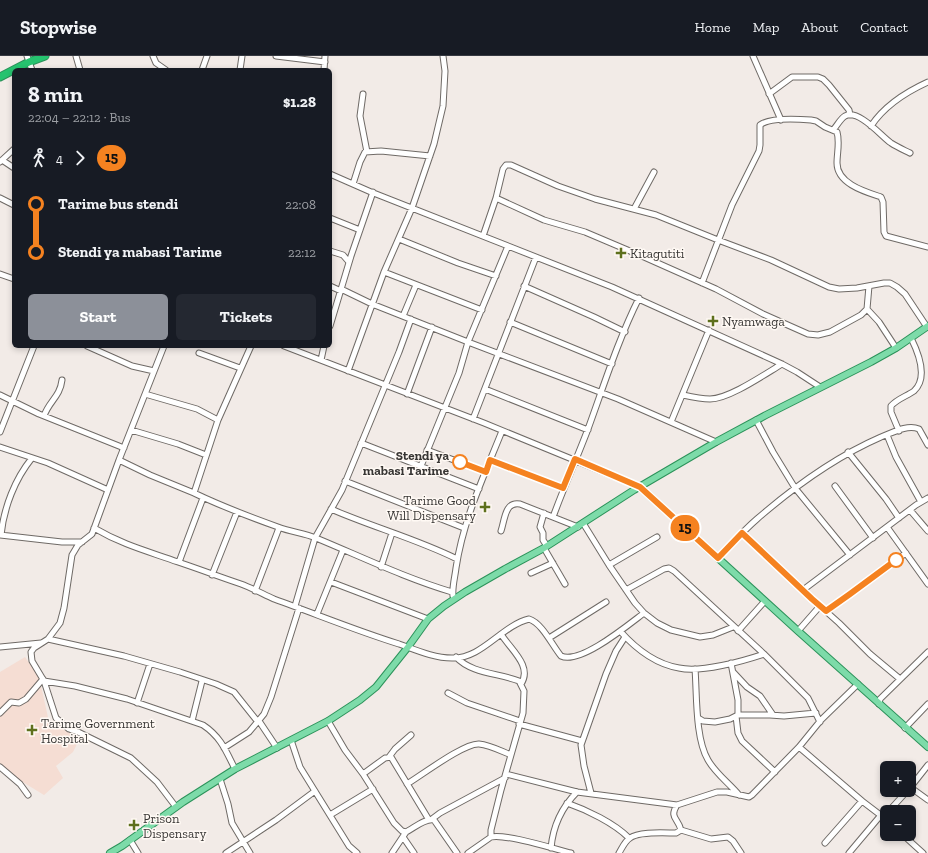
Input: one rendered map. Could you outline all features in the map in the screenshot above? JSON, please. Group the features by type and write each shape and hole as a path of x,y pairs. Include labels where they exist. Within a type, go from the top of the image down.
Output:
{"highway":[{"path":"14,68 28,59 45,56"},
{"path":"0,77 12,69"}],"main road":[{"path":"110,853 176,807 220,779 328,721 360,700 376,687 428,620 453,600 504,569 545,547 640,487 716,442 896,348 927,327"},
{"path":"640,487 905,728 928,747"}],"street":[{"path":"76,56 79,68"},
{"path":"153,56 156,63 163,68"},
{"path":"203,68 207,56"},
{"path":"240,68 242,56"},
{"path":"276,56 325,62"},
{"path":"324,68 325,56"},
{"path":"348,371 384,272 412,208 430,156 444,106 445,71 443,56"},
{"path":"753,56 781,120"},
{"path":"769,94 792,77 818,77 823,79 829,85 849,110 850,115"},
{"path":"871,126 884,110 907,93 928,82"},
{"path":"363,94 360,116 367,152"},
{"path":"833,130 846,116 850,115 861,118 890,142 910,153"},
{"path":"702,283 732,204 759,151 760,125 764,122 801,119 816,121 824,127 837,132 838,171 842,177 852,185 881,197 883,202 884,232 886,236 928,247"},
{"path":"12,151 1,161 12,167"},
{"path":"353,184 360,162 366,152 381,151 430,156"},
{"path":"483,236 496,198 503,170 506,165 511,165 535,177 587,196 656,215 771,260 829,287 839,289 857,288 884,282 890,283 905,294 927,327"},
{"path":"634,209 654,172"},
{"path":"332,175 639,298 782,364 820,387"},
{"path":"332,319 349,262 373,192"},
{"path":"0,198 12,204"},
{"path":"496,198 544,220 585,232 611,243 721,291 763,314 808,334 818,335 830,332 861,315 867,309 869,286"},
{"path":"332,219 360,230"},
{"path":"399,239 451,261 496,276"},
{"path":"421,466 459,373 468,342 508,246"},
{"path":"332,252 343,255 349,262"},
{"path":"473,419 536,257"},
{"path":"384,272 482,310"},
{"path":"0,274 12,278"},
{"path":"403,316 416,285"},
{"path":"524,286 625,332"},
{"path":"332,287 468,342 601,394 618,399 716,442"},
{"path":"553,516 639,298"},
{"path":"867,309 879,322 896,348"},
{"path":"224,748 249,732 264,714 272,697 316,538 345,481 411,319"},
{"path":"510,322 612,364"},
{"path":"407,394 432,327"},
{"path":"671,422 709,330"},
{"path":"900,431 891,412 891,406 916,390 922,384 924,378 922,362 911,338"},
{"path":"0,432 33,348"},
{"path":"92,348 132,366 154,371"},
{"path":"163,348 119,460 92,534 78,545 72,556 66,601 60,623 48,639 34,648 31,652 31,656 32,661 43,680 53,712 60,722 69,729 131,758 153,778 176,807"},
{"path":"194,493 218,420 250,348"},
{"path":"289,348 575,459 640,487"},
{"path":"321,360 324,348"},
{"path":"200,353 240,368"},
{"path":"683,395 701,399 718,398 745,386 782,364"},
{"path":"44,416 46,408 58,394 62,380"},
{"path":"485,389 588,430"},
{"path":"145,394 197,409 218,420"},
{"path":"0,395 44,416 124,448"},
{"path":"756,420 795,488 850,556"},
{"path":"718,558 756,519 795,488 848,452 908,427 918,429 928,445"},
{"path":"131,430 178,444 206,455"},
{"path":"453,600 452,592 457,559 464,528 502,431"},
{"path":"887,435 896,457 921,502"},
{"path":"361,443 479,489"},
{"path":"0,447 48,463 108,490"},
{"path":"427,450 486,472"},
{"path":"848,452 886,499 899,518"},
{"path":"32,458 24,468 14,487 3,520 0,535 62,542 82,542"},
{"path":"119,460 150,475 237,512 279,528 316,538 381,567 430,586 452,592"},
{"path":"490,460 563,488"},
{"path":"345,481 464,528"},
{"path":"836,486 873,538"},
{"path":"179,562 204,498"},
{"path":"803,590 928,498"},
{"path":"501,531 507,510 510,505 514,503 580,525 644,613 657,623 671,630 700,637 713,635 734,627"},
{"path":"331,509 457,559"},
{"path":"910,510 928,531"},
{"path":"212,575 237,512"},
{"path":"544,513 540,527 543,533 542,539 565,584"},
{"path":"887,527 928,584"},
{"path":"94,528 113,539 132,547 242,585 363,632 430,654 452,658 466,656 477,651 500,634 524,620 529,619 534,620 549,638 561,656 570,658 603,643 644,613"},
{"path":"255,591 279,528"},
{"path":"381,567 392,533"},
{"path":"742,533 870,654 900,679"},
{"path":"609,565 657,537"},
{"path":"317,614 343,550"},
{"path":"826,611 906,553"},
{"path":"531,573 553,563"},
{"path":"626,590 656,572 669,568 674,571 764,654 808,698 820,722"},
{"path":"331,582 428,620"},
{"path":"738,631 765,601"},
{"path":"549,638 606,602"},
{"path":"798,631 820,606"},
{"path":"620,631 643,653 657,661 679,668 695,668 731,664 764,654"},
{"path":"491,837 491,830 524,703 524,691 522,684 525,675 524,666 500,634"},
{"path":"592,793 584,766 581,750 582,741 606,674 616,650 625,637"},
{"path":"48,639 91,648 180,672 202,681 216,684 234,692 277,748"},
{"path":"0,647 42,643"},
{"path":"879,704 880,699 928,652"},
{"path":"456,658 463,664 479,670 512,678 522,684"},
{"path":"137,702 150,664"},
{"path":"731,664 738,700 738,733 742,741 775,772"},
{"path":"695,668 699,731 708,759 716,771 739,795"},
{"path":"733,672 747,687 760,696 773,715"},
{"path":"43,680 75,686 137,702 203,725 213,732 224,748 235,770"},
{"path":"0,713 12,702 19,703 26,699 43,680"},
{"path":"192,720 202,681"},
{"path":"392,853 406,832 505,776 577,792 677,805 717,792 727,792 749,797 775,772 820,722 858,684"},
{"path":"448,693 467,703 520,723 582,741"},
{"path":"905,728 928,704"},
{"path":"698,718 703,721 715,722 737,716 784,716 816,713"},
{"path":"328,721 345,750 363,774 394,823 402,831 406,832"},
{"path":"363,774 390,756 394,749 411,735"},
{"path":"291,740 300,767 349,846 356,853"},
{"path":"407,784 458,751 473,744 480,744 511,755"},
{"path":"799,747 862,801 880,812"},
{"path":"390,756 430,819 436,821 457,853"},
{"path":"916,780 928,765"},
{"path":"0,767 20,784 28,795"},
{"path":"220,779 232,823 250,853"},
{"path":"330,815 372,789"},
{"path":"226,853 242,841 276,820 315,791"},
{"path":"553,850 555,825 567,803 577,792"},
{"path":"916,792 928,800"},
{"path":"894,805 901,797"},
{"path":"825,843 862,801"},
{"path":"567,803 599,818 623,832 629,838"},
{"path":"677,805 673,815 681,830 711,839 728,837 733,841 740,853"},
{"path":"849,853 880,820"},
{"path":"619,853 629,838 642,834 676,833 681,830"},
{"path":"468,853 491,837 495,836 520,840 553,850 571,853"},
{"path":"403,837 414,853"},
{"path":"130,840 138,853"},
{"path":"910,841 923,853"}],"shaded area":[{"name":"Tarime Government Hospital","path":"25,657 39,677 49,722 80,738 73,752 56,766 63,778 44,795 3,770 0,766 0,672"}],"bus line":[{"name":"15","path":"460,462 486,472 490,460 563,488 575,459 640,487 718,558 742,533 779,569 826,611 896,560"}],"place":[{"name":"Kitagutiti","path":"621,253"},
{"name":"Nyamwaga","path":"713,321"},
{"name":"Stendi ya mabasi Tarime","path":"460,462"},
{"name":"Tarime Good Will Dispensary","path":"485,507"},
{"name":"Tarime Government Hospital","path":"32,730"},
{"name":"Prison Dispensary","path":"134,825"}]}
